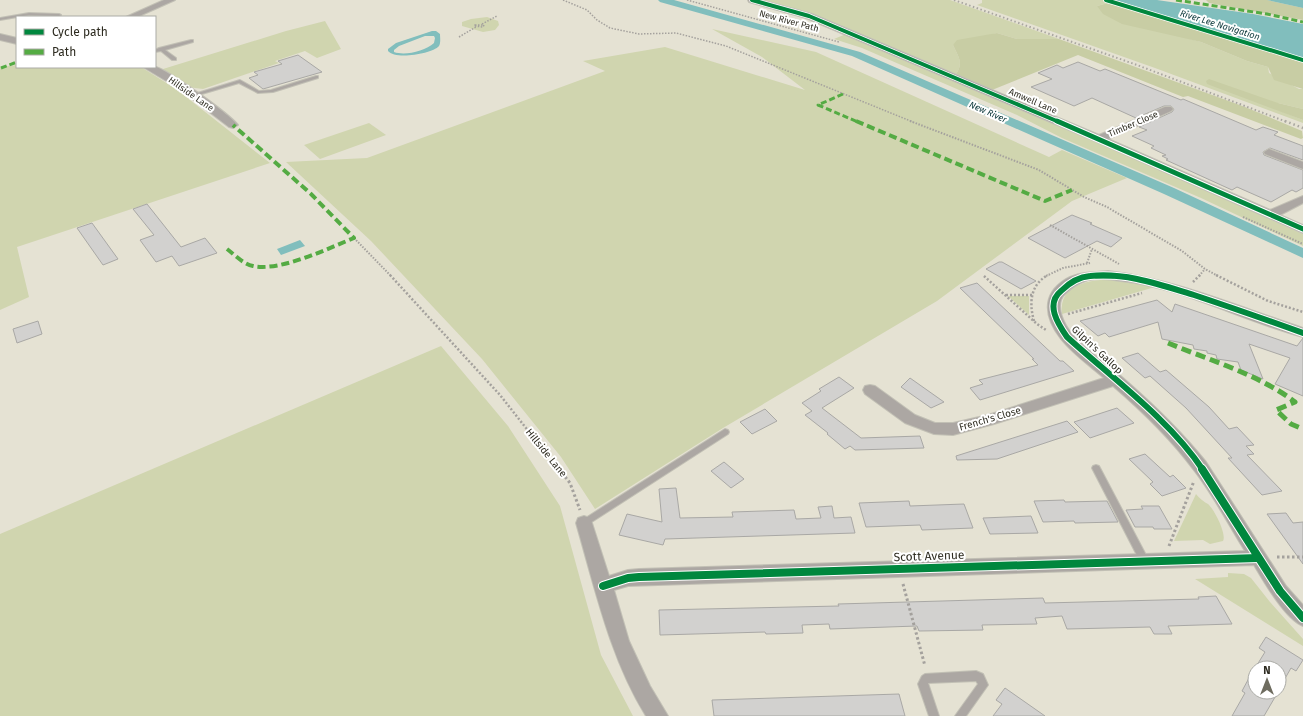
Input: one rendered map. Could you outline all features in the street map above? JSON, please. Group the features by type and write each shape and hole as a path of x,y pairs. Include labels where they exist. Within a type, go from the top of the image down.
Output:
{"street":[{"path":"132,16 171,0"},
{"name":"Amwell Lane","path":"752,0 809,16 1099,139 1303,230"},
{"path":"0,37 16,41"},
{"name":"Hillside Lane","path":"150,68 193,95 233,125"},
{"name":"Timber Close","path":"1099,139 1168,110"},
{"path":"1269,152 1303,166"},
{"path":"1270,215 1303,199"},
{"path":"1055,318 1054,301 1063,287 1088,276 1109,275 1138,279 1166,286 1303,333"},
{"name":"Gilpin's Gallop","path":"1055,318 1067,337 1186,447 1200,466 1280,591 1303,618"},
{"name":"French's Close","path":"870,390 910,419 934,428 952,429 989,420 1115,380"},
{"path":"584,523 620,641 643,693 658,716"},
{"name":"Scott Avenue","path":"603,586 628,578 639,577 1144,560 1258,558"}],"lane":[{"path":"17,16 29,14 59,14"},
{"path":"0,19 16,16"},
{"path":"156,51 191,41"},
{"path":"161,49 174,59"},
{"path":"193,95 240,81 258,92 271,91 316,77"},
{"path":"584,523 726,432"},
{"path":"1096,468 1144,560"},
{"path":"934,716 923,684 925,679 980,677 983,685 960,716"}],"path":[{"path":"563,0 587,10 610,28 639,34 676,33 726,46 947,136 1039,170 1084,197 1107,207 1169,243 1205,269 1268,302 1303,312"},
{"path":"459,36 476,27 474,27 475,24 482,24 498,16"},
{"path":"1238,215 1303,244"},
{"path":"1050,225 1124,266"},
{"path":"1087,263 1092,249"},
{"path":"984,276 1037,324 1048,331"},
{"path":"1055,318 1166,286"},
{"path":"1005,295 1032,295"},
{"path":"1163,560 1200,466"},
{"path":"1258,558 1303,556"},
{"path":"899,568 929,678"}],"green space":[{"path":"764,0 950,0 1059,39 1017,39 997,33 953,45 960,63 956,74 811,13"},
{"path":"982,0 1114,0 1126,4 1108,3 1097,6 1168,33 1201,42 1247,61 1268,67 1269,73 1299,89 1303,89 1303,109 1278,103 1273,108 1303,120 1303,123 1155,68 977,5 982,3"},
{"path":"1206,0 1267,0 1303,8 1303,20 1209,3"},
{"path":"1108,3 1126,4 1303,58 1303,89 1274,80 1268,67 1247,61 1201,42 1122,24 1103,14 1097,6"},
{"path":"487,17 498,21 499,25 495,30 483,32 462,26 462,22"},
{"path":"325,21 341,49 317,58 305,51 275,61 279,63 203,89 187,87 163,69 286,31"},
{"path":"712,29 816,52 1049,157 1062,150 1127,178 1072,201 937,301 723,428 595,509 561,457 482,359 371,241 286,162 367,158 605,71 583,61 665,47 805,90 762,57"},
{"path":"997,33 1017,39 1059,39 1245,107 1302,131 1303,138 1301,139 1188,96 1183,97 1078,55 992,90 956,74 960,63 953,45 957,40"},
{"path":"846,34 1303,234 1303,246 1201,198 1062,138 1017,115 862,48 834,39"},
{"path":"16,65 16,68 143,68 176,89 270,163 17,247 29,297 0,310 0,67"},
{"path":"1209,79 1278,103 1303,109 1303,120 1207,84 1206,81"},
{"path":"369,123 386,135 320,159 304,145"},
{"path":"1114,279 1155,287 1062,314 1062,304 1065,296 1078,285 1086,282"},
{"path":"1008,296 1029,296 1029,315"},
{"path":"441,346 508,426 560,506 601,655 633,716 0,716 0,534"},
{"path":"1196,494 1211,507 1222,528 1224,538 1223,541 1210,544 1203,540 1174,541"},
{"path":"1228,573 1244,574 1251,578 1303,639 1303,646 1195,579 1228,577"}],"water":[{"name":"River Lee Navigation","path":"1114,0 1157,0 1253,14 1303,24 1303,58"},
{"path":"1267,0 1303,0 1303,8"},
{"path":"432,31 436,31 440,34 439,46 435,49 414,55 392,54 388,51 388,49 396,43","holes":["425,36 434,36 434,43 426,48 409,53 394,52 394,50 399,46"]},
{"path":"300,240 305,246 281,255 277,249"}],"building":[{"path":"298,55 322,72 263,89 249,78 258,75 254,72 282,64 278,61"},
{"path":"1078,62 1100,71 1105,69 1181,100 1183,99 1256,130 1263,127 1278,132 1274,135 1303,146 1303,160 1270,148 1263,152 1264,155 1303,170 1303,188 1296,192 1292,190 1271,202 1237,187 1232,190 1166,160 1168,159 1162,156 1166,155 1151,148 1154,146 1132,136 1147,130 1139,127 1172,112 1174,109 1171,106 1164,106 1136,118 1092,98 1074,106 1031,87 1052,79 1038,73 1057,65 1063,68"},
{"path":"147,204 181,247 205,238 217,253 179,266 172,256 156,262 140,240 154,235 133,209"},
{"path":"1072,215 1122,238 1111,247 1097,241 1065,258 1028,238"},
{"path":"92,223 118,259 103,265 77,228"},
{"path":"999,262 1002,262 1036,281 1021,289 986,269"},
{"path":"977,283 1060,361 1063,361 1074,371 980,400 970,388 983,384 979,380 1038,365 1032,359 1034,359 960,288"},
{"path":"1157,300 1172,312 1175,304 1297,346 1303,338 1303,396 1275,384 1290,358 1249,344 1263,379 1241,370 1238,362 1217,359 1216,355 1207,353 1207,351 1194,349 1193,345 1162,339 1158,322 1109,337 1105,333 1098,336 1080,321"},
{"path":"38,321 42,334 17,343 13,329"},
{"path":"1138,353 1160,372 1166,370 1209,407 1229,429 1237,427 1254,445 1246,446 1254,454 1247,455 1282,491 1262,495 1228,458 1232,458 1186,408 1150,376 1145,378 1122,358"},
{"path":"839,377 854,388 822,408 861,438 920,436 924,448 855,450 850,446 845,449 827,434 828,433 805,415 812,411 802,403 821,391 819,389"},
{"path":"910,378 944,402 931,408 901,387"},
{"path":"1117,408 1134,423 1090,438 1074,422"},
{"path":"765,409 777,421 752,434 740,422"},
{"path":"1067,421 1078,432 997,459 957,460 956,456"},
{"path":"1145,454 1170,477 1173,475 1186,488 1162,496 1150,484 1153,482 1129,459"},
{"path":"724,462 744,479 731,488 711,471"},
{"path":"676,488 680,518 733,517 732,512 794,510 796,519 821,518 818,507 832,506 834,518 851,517 855,533 665,539 663,545 619,535 627,514 662,522 659,489"},
{"path":"1064,500 1065,502 1107,501 1118,522 1043,522 1034,501"},
{"path":"909,501 910,506 964,504 973,528 922,530 920,525 866,527 859,503"},
{"path":"1141,506 1159,506 1172,529 1135,527 1126,510 1143,509"},
{"path":"1286,513 1293,523 1303,522 1303,564 1267,514"},
{"path":"1031,516 1038,533 990,534 983,518"},
{"path":"1216,596 1232,624 1168,626 1172,634 1154,634 1150,627 1067,629 1062,616 1035,618 1037,624 982,625 983,630 919,631 917,626 830,629 829,624 802,625 803,633 766,634 765,632 660,635 659,610 839,606 838,604 1043,598 1045,603 1199,599 1198,597"},
{"path":"1266,637 1303,660 1296,671 1291,668 1287,675 1287,660 1260,660 1265,652 1259,648"},
{"path":"1247,682 1247,700 1273,700 1264,716 1232,716 1245,693 1242,691"},
{"path":"1005,688 1045,716 993,716 1002,704 996,700"},
{"path":"899,694 905,716 714,716 712,700"}],"waterway":[{"name":"New River","path":"663,0 856,54 1169,191 1303,254"}],"railway":[{"path":"954,0 1137,65 1287,122"},
{"path":"1285,121 1303,128"}],"marked path":[{"path":"1176,0 1267,14 1303,22"},
{"path":"1,68 16,62"},
{"path":"843,94 818,105 1045,201 1072,190"},
{"path":"227,249 239,259 253,266 275,266 318,253 354,238 311,194 233,125"},
{"path":"1168,343 1267,384 1287,396 1295,402 1276,410 1291,424 1303,429"}],"cycle path":[{"name":"New River Path","path":"752,0 809,16 1099,139 1303,229"},
{"path":"1106,0 1303,60"},
{"path":"1303,333 1173,289 1130,278 1108,275 1088,276 1071,282 1058,293 1054,305 1057,322 1067,337 1154,414 1186,448 1200,466 1280,591 1303,618"},
{"path":"603,586 628,578 639,577 1258,558"}]}
